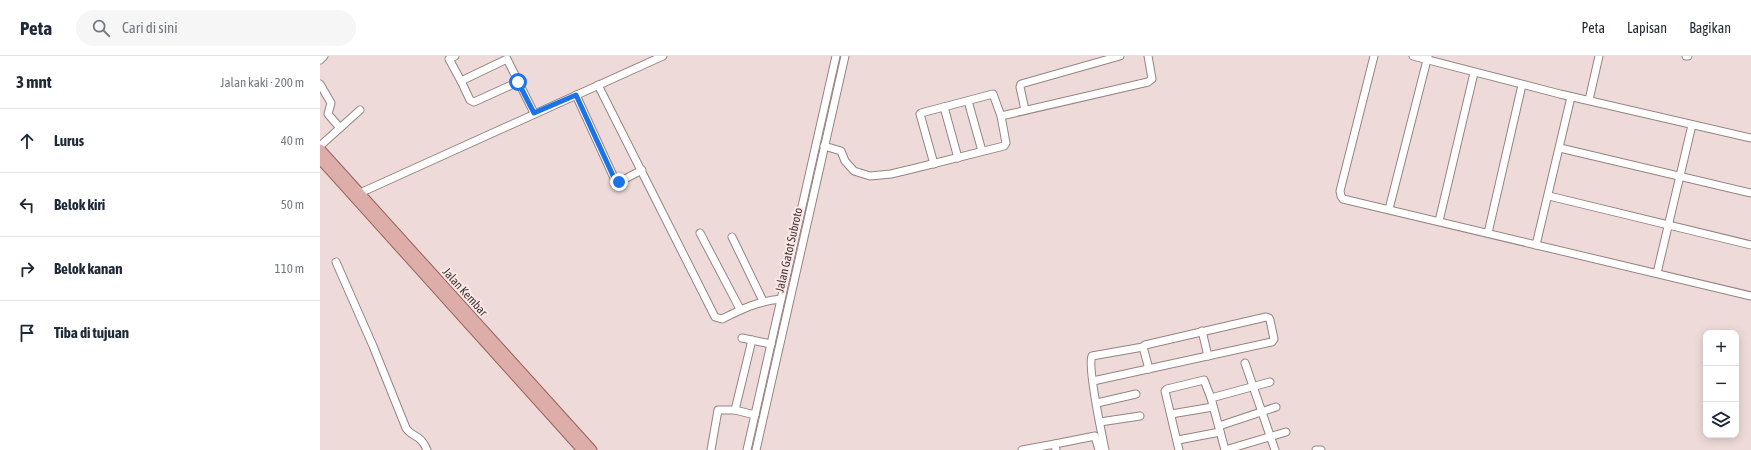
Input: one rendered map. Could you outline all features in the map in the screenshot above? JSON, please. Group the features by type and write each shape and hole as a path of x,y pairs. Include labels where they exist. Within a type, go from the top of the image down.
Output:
{"main road":[{"name":"Jalan Kembar","path":"322,149 364,190 592,450"},
{"name":"Jalan Kembar","path":"322,149 582,450"}],"street":[{"path":"320,60 324,56"},
{"path":"364,190 454,152 534,113 663,56"},
{"name":"Jalan Gatot Subroto","path":"747,450 836,56"},
{"name":"Jalan Gatot Subroto","path":"756,450 798,260 826,146 845,56"},
{"path":"1025,110 1020,87 1022,84 1120,56"},
{"path":"1001,116 1148,82 1152,79 1152,74 1148,56"},
{"path":"1374,56 1340,194 1343,199 1751,296"},
{"path":"1413,56 1428,58 1474,73 1571,97 1751,138"},
{"path":"1589,100 1599,56"},
{"path":"451,57 460,81 470,100 474,102 518,82"},
{"path":"460,81 506,57 534,113"},
{"path":"1389,209 1428,58"},
{"path":"1439,221 1474,73"},
{"path":"320,84 331,103 328,114 340,128"},
{"path":"598,84 715,317 722,319 740,309 763,301 781,300"},
{"path":"1488,233 1522,85"},
{"path":"826,146 841,151 848,166 854,171 870,176 891,174 934,164 982,152 1006,145 1001,116 993,94 920,113 934,164"},
{"path":"576,95 615,180 619,182 642,170"},
{"path":"1536,245 1549,196 1571,97"},
{"path":"968,101 982,152"},
{"path":"944,107 958,158"},
{"path":"322,149 340,128 360,110"},
{"path":"1657,274 1692,125"},
{"path":"1560,148 1751,193"},
{"path":"1549,196 1751,245"},
{"path":"700,233 740,309"},
{"path":"732,237 763,301"},
{"path":"793,246 801,247"},
{"path":"790,258 798,260"},
{"path":"336,262 374,346 406,428 408,431 421,439 427,450"},
{"path":"1093,381 1094,379 1149,370 1272,342 1274,339 1270,320 1268,317 1202,331 1143,346 1092,356 1090,360 1093,381 1105,450"},
{"path":"1202,331 1208,356"},
{"path":"742,338 771,344"},
{"path":"735,410 752,340"},
{"path":"1143,346 1149,370"},
{"path":"1245,363 1275,450"},
{"path":"1180,450 1165,391 1167,389 1204,380 1211,398 1225,450 1286,432"},
{"path":"1211,398 1270,382"},
{"path":"1097,403 1136,394"},
{"path":"1171,414 1213,407"},
{"path":"1178,440 1220,429 1276,407"},
{"path":"711,450 717,411 719,409 735,410 755,415"},
{"path":"1100,422 1140,416"},
{"path":"751,430 760,432"},
{"path":"1026,450 1056,447 1095,436 1099,450"},
{"path":"1316,450 1321,450"}],"route":[{"path":"518,82 534,113 576,95 615,180 619,182"}]}
